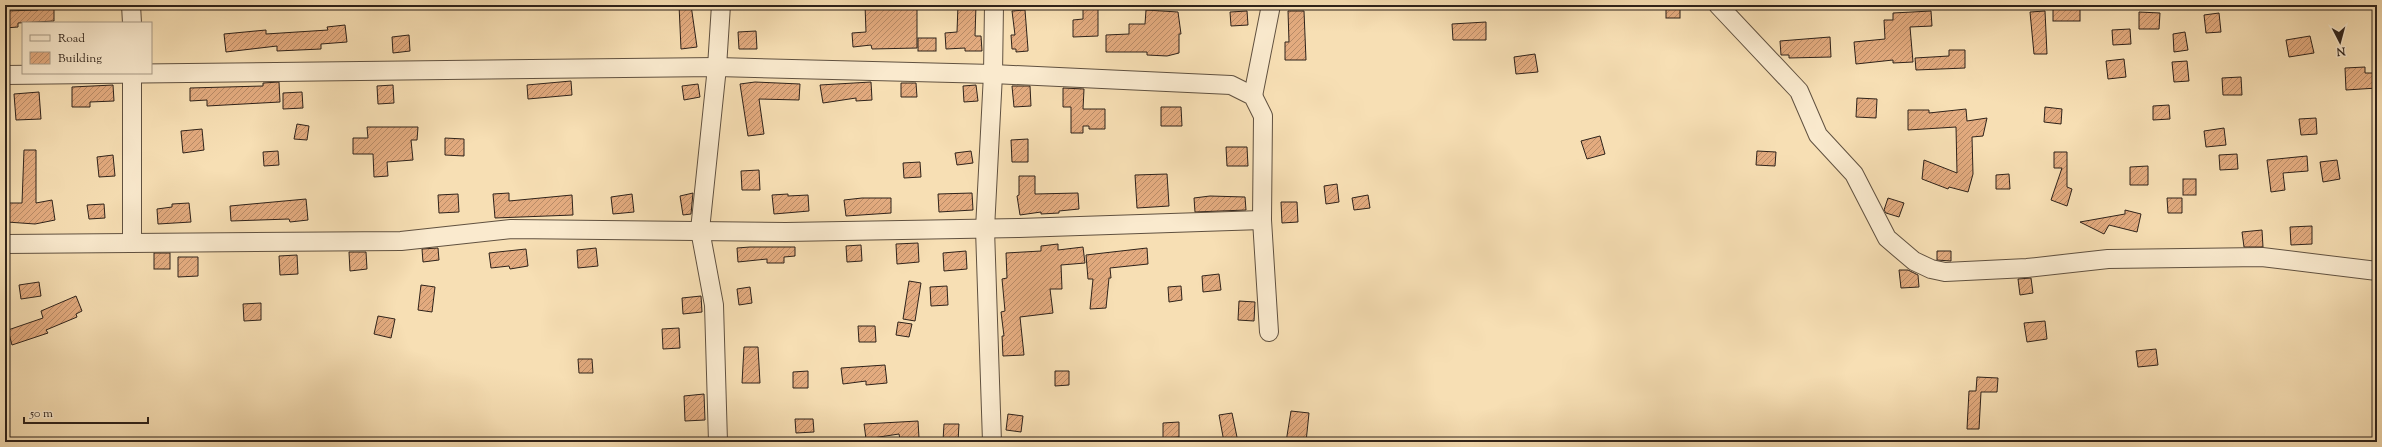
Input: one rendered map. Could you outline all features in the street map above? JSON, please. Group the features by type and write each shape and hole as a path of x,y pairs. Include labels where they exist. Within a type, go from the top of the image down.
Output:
{"street":[{"path":"131,5 132,22"},
{"path":"718,442 714,306 700,230 717,67 721,5"},
{"path":"992,442 985,229 993,74 994,5"},
{"path":"1253,96 1271,5"},
{"path":"1718,5 1799,91 1818,135 1854,174 1887,238 1908,256 1931,269 1945,272 2027,268 2108,259 2262,258 2377,271"},
{"path":"152,74 717,67 993,74 1231,85 1253,96 1263,116 1262,220 1269,332"},
{"path":"5,76 132,74 132,241"},
{"path":"5,244 132,241 401,241 511,229 786,232 985,229 1262,220"}],"building":[{"path":"679,5 691,5 697,47 681,49"},
{"path":"865,5 917,5 917,48 872,49 871,45 853,47 852,33 866,32"},
{"path":"958,5 976,5 975,36 981,36 982,51 965,51 965,48 946,49 945,33 957,32"},
{"path":"1083,5 1098,5 1098,36 1073,37 1073,20 1083,19"},
{"path":"1666,5 1680,5 1680,18 1666,18"},
{"path":"2053,5 2080,5 2080,21 2053,21"},
{"path":"38,6 54,6 54,21 22,22 18,23 18,27 5,28 5,11 38,10"},
{"path":"1025,10 1028,51 1016,52 1016,49 1012,49 1011,35 1015,35 1012,11"},
{"path":"1146,10 1178,12 1181,34 1179,34 1179,53 1167,56 1147,55 1147,52 1106,52 1106,35 1129,34 1129,24 1145,24"},
{"path":"1247,11 1248,25 1231,26 1230,12"},
{"path":"1288,11 1304,11 1306,60 1285,60 1285,42 1289,42"},
{"path":"1931,11 1932,26 1910,27 1913,62 1893,63 1893,60 1856,64 1854,42 1885,39 1884,20 1893,20 1893,13"},
{"path":"2045,11 2047,54 2034,54 2030,12"},
{"path":"2139,12 2160,13 2159,29 2139,29"},
{"path":"2219,13 2221,32 2206,33 2204,15"},
{"path":"1486,22 1486,40 1453,40 1452,24"},
{"path":"345,25 347,42 321,44 321,49 277,51 277,46 226,52 224,34 266,30 266,34 328,30 327,27"},
{"path":"2130,29 2131,44 2113,45 2112,30"},
{"path":"756,31 757,49 739,49 738,32"},
{"path":"2185,32 2188,50 2174,52 2173,34"},
{"path":"409,35 410,51 393,53 392,37"},
{"path":"2310,36 2314,53 2289,57 2286,40"},
{"path":"1830,37 1831,57 1789,58 1789,55 1781,55 1780,41"},
{"path":"918,38 936,38 936,51 918,51"},
{"path":"1949,50 1965,50 1965,68 1916,70 1915,58 1949,56"},
{"path":"1535,54 1538,72 1516,74 1514,57"},
{"path":"2124,59 2126,77 2108,79 2106,61"},
{"path":"2187,61 2189,81 2174,82 2172,62"},
{"path":"2365,67 2365,73 2377,73 2377,88 2346,90 2345,68"},
{"path":"2241,77 2242,95 2223,95 2222,78"},
{"path":"571,81 572,95 528,99 527,85"},
{"path":"279,82 280,102 207,106 207,100 190,101 190,88 263,86 263,83"},
{"path":"755,82 800,84 799,100 759,99 764,134 748,136 740,84"},
{"path":"871,82 872,100 856,101 856,98 823,103 820,85"},
{"path":"901,83 916,83 917,97 901,97"},
{"path":"698,84 700,97 684,100 682,86"},
{"path":"113,85 114,101 90,102 90,107 72,107 72,87"},
{"path":"393,85 394,103 378,104 377,86"},
{"path":"976,85 978,101 964,102 963,86"},
{"path":"1012,86 1030,86 1031,106 1014,107"},
{"path":"1063,88 1084,89 1083,109 1105,109 1105,129 1089,129 1089,126 1083,126 1083,133 1071,133 1071,107 1063,107"},
{"path":"39,92 41,119 16,120 14,94"},
{"path":"302,92 303,108 283,109 283,93"},
{"path":"1857,98 1877,99 1876,118 1856,117"},
{"path":"2169,105 2170,119 2153,120 2153,106"},
{"path":"1161,107 1181,107 1182,126 1161,126"},
{"path":"2045,107 2062,109 2061,124 2044,122"},
{"path":"1966,109 1967,121 1987,118 1983,136 1972,137 1973,174 1968,192 1949,187 1948,189 1922,179 1924,160 1957,173 1956,127 1908,130 1908,110 1929,110 1929,113"},
{"path":"2316,118 2317,134 2301,135 2299,119"},
{"path":"297,124 309,126 307,140 294,139"},
{"path":"367,127 418,127 417,140 411,140 413,160 387,162 388,176 374,177 373,154 353,154 353,138 368,138"},
{"path":"2224,128 2226,145 2206,147 2204,131"},
{"path":"202,129 204,150 183,153 181,131"},
{"path":"1600,136 1605,154 1587,159 1581,141"},
{"path":"445,138 464,139 464,156 445,155"},
{"path":"1028,139 1028,162 1012,162 1011,140"},
{"path":"1226,147 1247,147 1248,166 1227,166"},
{"path":"24,150 36,150 36,203 52,200 55,220 35,224 7,222 8,203 22,203"},
{"path":"278,151 279,165 264,166 263,152"},
{"path":"971,151 973,163 957,165 955,153"},
{"path":"1757,151 1776,152 1775,166 1756,165"},
{"path":"2054,152 2067,152 2067,187 2072,189 2067,206 2051,200 2062,168 2054,168"},
{"path":"2237,154 2238,169 2220,170 2219,155"},
{"path":"113,155 115,176 99,177 97,157"},
{"path":"2307,156 2308,171 2283,173 2285,190 2271,192 2267,160"},
{"path":"2337,160 2340,179 2323,182 2320,162"},
{"path":"920,162 921,177 904,178 903,163"},
{"path":"2148,166 2148,185 2130,185 2130,167"},
{"path":"759,170 760,190 742,190 741,171"},
{"path":"1167,174 1169,206 1137,208 1135,175"},
{"path":"2009,174 2010,189 1996,189 1996,175"},
{"path":"1019,176 1035,176 1035,194 1078,193 1079,209 1059,211 1059,213 1041,214 1041,212 1020,215 1017,196 1019,195"},
{"path":"2183,179 2196,179 2196,195 2183,195"},
{"path":"1337,184 1339,202 1326,204 1324,186"},
{"path":"509,193 509,201 572,195 573,215 495,218 493,194"},
{"path":"693,193 691,214 683,215 680,196"},
{"path":"972,193 973,210 939,212 938,194"},
{"path":"458,194 459,212 439,213 438,195"},
{"path":"632,194 634,212 613,214 611,197"},
{"path":"788,194 788,196 808,195 809,211 774,214 772,195"},
{"path":"1368,195 1370,208 1354,210 1352,198"},
{"path":"1210,196 1245,197 1246,210 1195,212 1194,198"},
{"path":"862,198 891,198 891,213 846,216 844,200"},
{"path":"1888,198 1904,203 1899,217 1886,213 1884,210"},
{"path":"2167,198 2182,198 2182,213 2168,213"},
{"path":"306,199 308,220 290,222 289,219 231,221 230,206"},
{"path":"1281,202 1297,202 1298,222 1282,223"},
{"path":"189,203 191,222 158,224 157,209 172,207 172,204"},
{"path":"104,204 105,218 89,219 87,205"},
{"path":"2125,210 2141,214 2137,232 2109,225 2104,234 2080,222 2125,214"},
{"path":"2312,226 2312,244 2291,245 2290,227"},
{"path":"2262,230 2263,247 2244,247 2242,232"},
{"path":"918,243 919,262 897,264 896,244"},
{"path":"1058,244 1058,250 1083,247 1085,263 1061,265 1062,289 1050,289 1053,313 1020,317 1024,355 1003,356 1002,336 1004,336 1001,312 1005,311 1002,279 1007,278 1006,253 1041,251 1041,246"},
{"path":"861,245 862,261 847,262 846,246"},
{"path":"795,247 795,256 784,257 784,263 767,263 767,259 738,262 737,248"},
{"path":"438,248 439,260 423,262 422,249"},
{"path":"596,248 598,266 578,268 577,250"},
{"path":"1147,248 1148,264 1110,268 1111,278 1109,278 1106,308 1090,309 1093,279 1088,279 1086,255"},
{"path":"526,249 528,266 510,269 509,266 491,268 489,253"},
{"path":"966,251 967,269 944,271 943,253"},
{"path":"1937,251 1951,251 1951,261 1937,260"},
{"path":"349,252 366,252 367,269 350,271"},
{"path":"154,253 170,253 170,269 154,269"},
{"path":"297,255 298,274 280,275 279,256"},
{"path":"178,257 198,257 198,276 178,277"},
{"path":"1899,270 1908,270 1918,275 1919,287 1901,288"},
{"path":"1219,274 1221,290 1203,292 1202,276"},
{"path":"2031,278 2033,293 2020,295 2018,279"},
{"path":"909,281 921,283 915,321 903,319"},
{"path":"39,282 41,296 21,299 19,285"},
{"path":"421,285 435,287 432,312 418,310"},
{"path":"947,286 948,305 931,306 930,287"},
{"path":"1181,286 1182,300 1169,302 1168,287"},
{"path":"750,287 752,303 739,305 737,289"},
{"path":"76,296 82,311 76,314 77,317 46,330 48,333 12,345 8,330 43,318 41,311"},
{"path":"701,296 702,312 683,314 682,298"},
{"path":"1239,301 1255,302 1254,321 1238,320"},
{"path":"261,303 261,320 244,321 243,304"},
{"path":"378,316 395,319 391,338 374,334"},
{"path":"2045,321 2047,339 2027,342 2024,323"},
{"path":"898,322 912,324 909,337 896,335"},
{"path":"858,326 875,326 876,342 859,342"},
{"path":"679,328 680,348 663,349 662,329"},
{"path":"744,347 758,347 760,383 742,383"},
{"path":"2156,349 2158,365 2138,367 2136,351"},
{"path":"578,359 592,359 593,373 579,373"},
{"path":"885,365 887,383 866,385 866,381 843,384 841,368"},
{"path":"808,371 808,388 793,388 793,372"},
{"path":"1055,371 1069,371 1069,385 1055,386"},
{"path":"1977,377 1998,378 1997,392 1981,392 1979,429 1967,429 1969,391 1976,391"},
{"path":"704,394 705,420 685,421 684,396"},
{"path":"1291,411 1309,413 1306,442 1286,442"},
{"path":"1232,413 1238,442 1224,442 1219,415"},
{"path":"1008,414 1023,416 1021,432 1006,430"},
{"path":"795,419 813,419 814,432 796,433"},
{"path":"918,421 919,438 900,439 899,434 866,439 864,424"},
{"path":"1179,422 1179,437 1163,438 1163,423"},
{"path":"944,424 959,424 958,442 943,441"}]}
